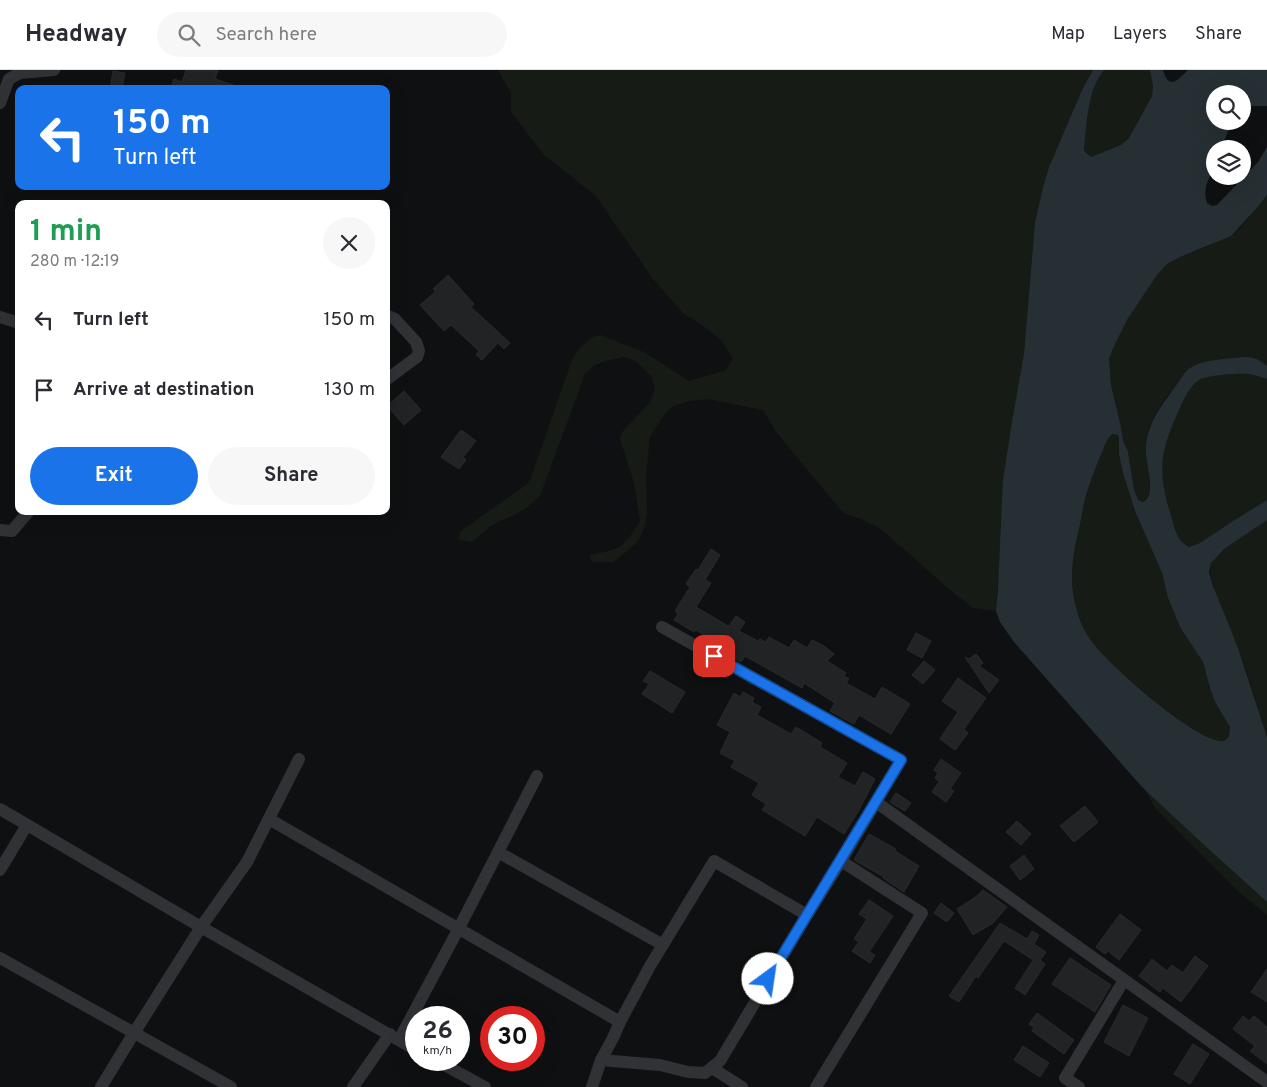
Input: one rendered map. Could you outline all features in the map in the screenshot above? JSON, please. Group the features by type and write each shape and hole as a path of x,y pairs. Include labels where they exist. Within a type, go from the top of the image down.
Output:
{"street":[{"path":"0,103 9,79 20,73 54,70"},
{"path":"0,317 15,322"},
{"path":"390,317 395,319 416,342 419,351 417,357 390,377"},
{"path":"0,530 12,530 25,515"},
{"path":"600,1060 660,1064 697,1073 705,1073 720,1061 901,760 662,627"},
{"path":"101,1087 201,927 247,862 299,759"},
{"path":"354,1087 394,1037 459,928 537,776"},
{"path":"876,802 1267,1082"},
{"path":"0,809 405,1044"},
{"path":"269,819 620,1022"},
{"path":"0,870 27,825"},
{"path":"498,852 663,945"},
{"path":"592,1087 600,1060 650,966 714,861 807,915"},
{"path":"816,1087 922,913 841,861"},
{"path":"0,958 231,1087"},
{"path":"1079,1087 1065,1078 1124,980"},
{"path":"712,1068 742,1087"},
{"path":"455,1071 485,1087"}],"shaded area":[{"path":"498,70 1093,70 1082,90 1049,167 1035,222 1024,353 1008,448 996,611 973,608 881,529 843,513 776,432 763,410 708,399 690,401 673,406 666,412 650,437 646,475 647,512 645,526 638,541 613,562 592,562 589,555 607,551 623,544 640,521 634,483 620,439 622,432 649,403 655,390 652,377 636,361 624,357 593,366 585,374 540,496 525,509 492,525 472,542 459,540 460,532 529,483 573,357 592,337 601,335 646,353 689,381 726,370 733,359 722,341 683,313 653,279 595,195 544,155 511,112 511,93"},
{"path":"1093,70 1104,70 1094,88 1089,108 1084,150 1091,157 1121,145 1129,138 1152,96 1153,86 1150,70 1163,70 1168,80 1174,82 1188,70 1267,70 1267,106 1251,106 1251,85 1206,85 1206,130 1228,130 1225,140 1206,140 1205,190 1207,203 1212,206 1217,205 1236,185 1251,185 1251,169 1267,147 1267,195 1231,236 1167,264 1157,275 1127,320 1109,359 1111,385 1123,440 1128,452 1134,490 1138,500 1143,502 1147,499 1150,487 1146,452 1148,433 1160,408 1186,372 1197,364 1204,362 1245,357 1257,359 1267,366 1267,379 1249,374 1231,374 1203,378 1196,382 1173,424 1164,450 1162,475 1167,502 1176,531 1182,542 1189,547 1200,543 1267,500 1267,520 1224,549 1211,563 1209,572 1238,648 1267,737 1267,902 1143,788 1014,642 1000,622 996,611 1003,480 1024,353 1035,222 1049,167 1082,90","holes":["1113,434 1118,435 1119,454 1123,473 1135,511 1162,573 1168,598 1180,627 1203,662 1215,702 1230,727 1229,736 1224,741 1207,737 1150,698 1099,650 1090,639 1079,617 1073,593 1072,569 1084,503 1106,442"]},
{"path":"1104,70 1150,70 1153,86 1152,96 1129,138 1121,145 1091,157 1084,150 1089,108 1094,88"},
{"path":"1267,195 1267,366 1259,360 1186,372 1162,403 1149,429 1146,453 1150,492 1145,502 1138,500 1134,491 1128,453 1123,440 1111,385 1109,359 1114,346 1127,320 1157,275 1167,264 1209,246 1238,230"},
{"path":"1250,374 1267,379 1267,500 1200,543 1189,547 1182,542 1174,527 1167,502 1162,475 1164,447 1182,404 1196,383 1206,377"},
{"path":"1113,434 1118,435 1123,473 1135,511 1162,573 1168,598 1180,627 1203,662 1215,702 1230,727 1229,736 1224,741 1207,737 1190,727 1131,681 1090,639 1079,617 1072,585 1072,569 1076,545 1088,488 1106,442"},
{"path":"1267,520 1267,737 1239,650 1220,606 1210,572 1211,564 1220,553"},
{"path":"1144,788 1267,902 1267,915 1239,892 1155,808"}],"building":[{"path":"186,70 218,70 215,79 233,85 172,85 174,79 182,82"},
{"path":"113,71 125,73 123,85 111,85"},
{"path":"448,275 474,304 471,307 510,343 504,349 498,343 482,360 476,355 479,351 451,325 444,331 420,305 436,291 433,289"},
{"path":"404,391 421,410 404,425 390,409 390,403"},
{"path":"461,430 476,441 463,457 466,460 459,469 441,457"},
{"path":"711,549 720,555 705,580 711,583 696,607 728,626 736,616 745,622 739,631 758,641 760,639 766,642 769,637 789,648 794,640 807,648 812,640 824,646 834,654 827,661 846,673 844,676 849,679 846,683 875,699 882,687 910,704 891,734 859,715 854,724 830,711 835,703 804,683 802,688 745,656 741,662 716,648 718,644 696,630 694,632 674,620 678,614 675,611 690,587 686,584 696,569 698,570"},
{"path":"916,633 931,641 922,658 907,650"},
{"path":"976,654 983,663 979,666 999,680 989,693 965,657 969,659"},
{"path":"924,661 935,670 923,684 912,675"},
{"path":"650,671 685,692 672,713 642,694 649,684 643,681"},
{"path":"958,678 986,698 964,729 968,733 955,750 940,739 958,712 942,701"},
{"path":"743,692 754,698 752,702 761,707 757,715 791,734 796,727 822,743 820,747 847,763 838,777 855,786 863,772 875,779 844,834 817,817 805,836 762,810 766,804 752,795 759,783 731,767 735,761 720,753 730,732 717,725 734,693 740,697"},
{"path":"941,759 961,773 950,789 954,791 946,802 932,792 939,782 935,778 938,773 934,770"},
{"path":"896,793 911,803 905,811 890,802"},
{"path":"1085,806 1098,822 1074,842 1060,826"},
{"path":"1017,821 1031,834 1021,845 1006,832"},
{"path":"869,834 896,849 895,851 919,866 904,892 884,877 854,860"},
{"path":"1024,855 1034,869 1020,880 1010,866"},
{"path":"983,890 1007,907 993,923 973,935 957,909"},
{"path":"869,900 893,916 869,952 875,955 870,963 852,951 859,942 854,939 867,919 859,914"},
{"path":"941,903 954,913 947,922 934,913"},
{"path":"1120,914 1141,930 1119,960 1108,951 1105,954 1096,947"},
{"path":"1000,923 1027,939 1032,931 1039,935 1034,944 1046,952 1040,960 1045,964 1025,995 1015,988 1033,960 1004,941 978,978 976,976 959,1002 949,996"},
{"path":"1195,956 1208,966 1181,1002 1163,988 1160,992 1139,976 1152,959 1167,971 1172,965 1183,973"},
{"path":"1070,958 1111,985 1095,1012 1052,984"},
{"path":"1267,969 1267,1002 1251,992"},
{"path":"1123,1005 1148,1018 1129,1056 1104,1042"},
{"path":"1037,1013 1074,1040 1064,1054 1032,1031 1034,1028 1029,1024"},
{"path":"1243,1016 1249,1021 1254,1016 1267,1027 1267,1064 1250,1051 1255,1046 1233,1029"},
{"path":"1193,1044 1209,1054 1190,1084 1174,1074"},
{"path":"1023,1046 1049,1063 1040,1077 1014,1060"}],"route":[{"path":"714,656 901,760 768,979"}]}
